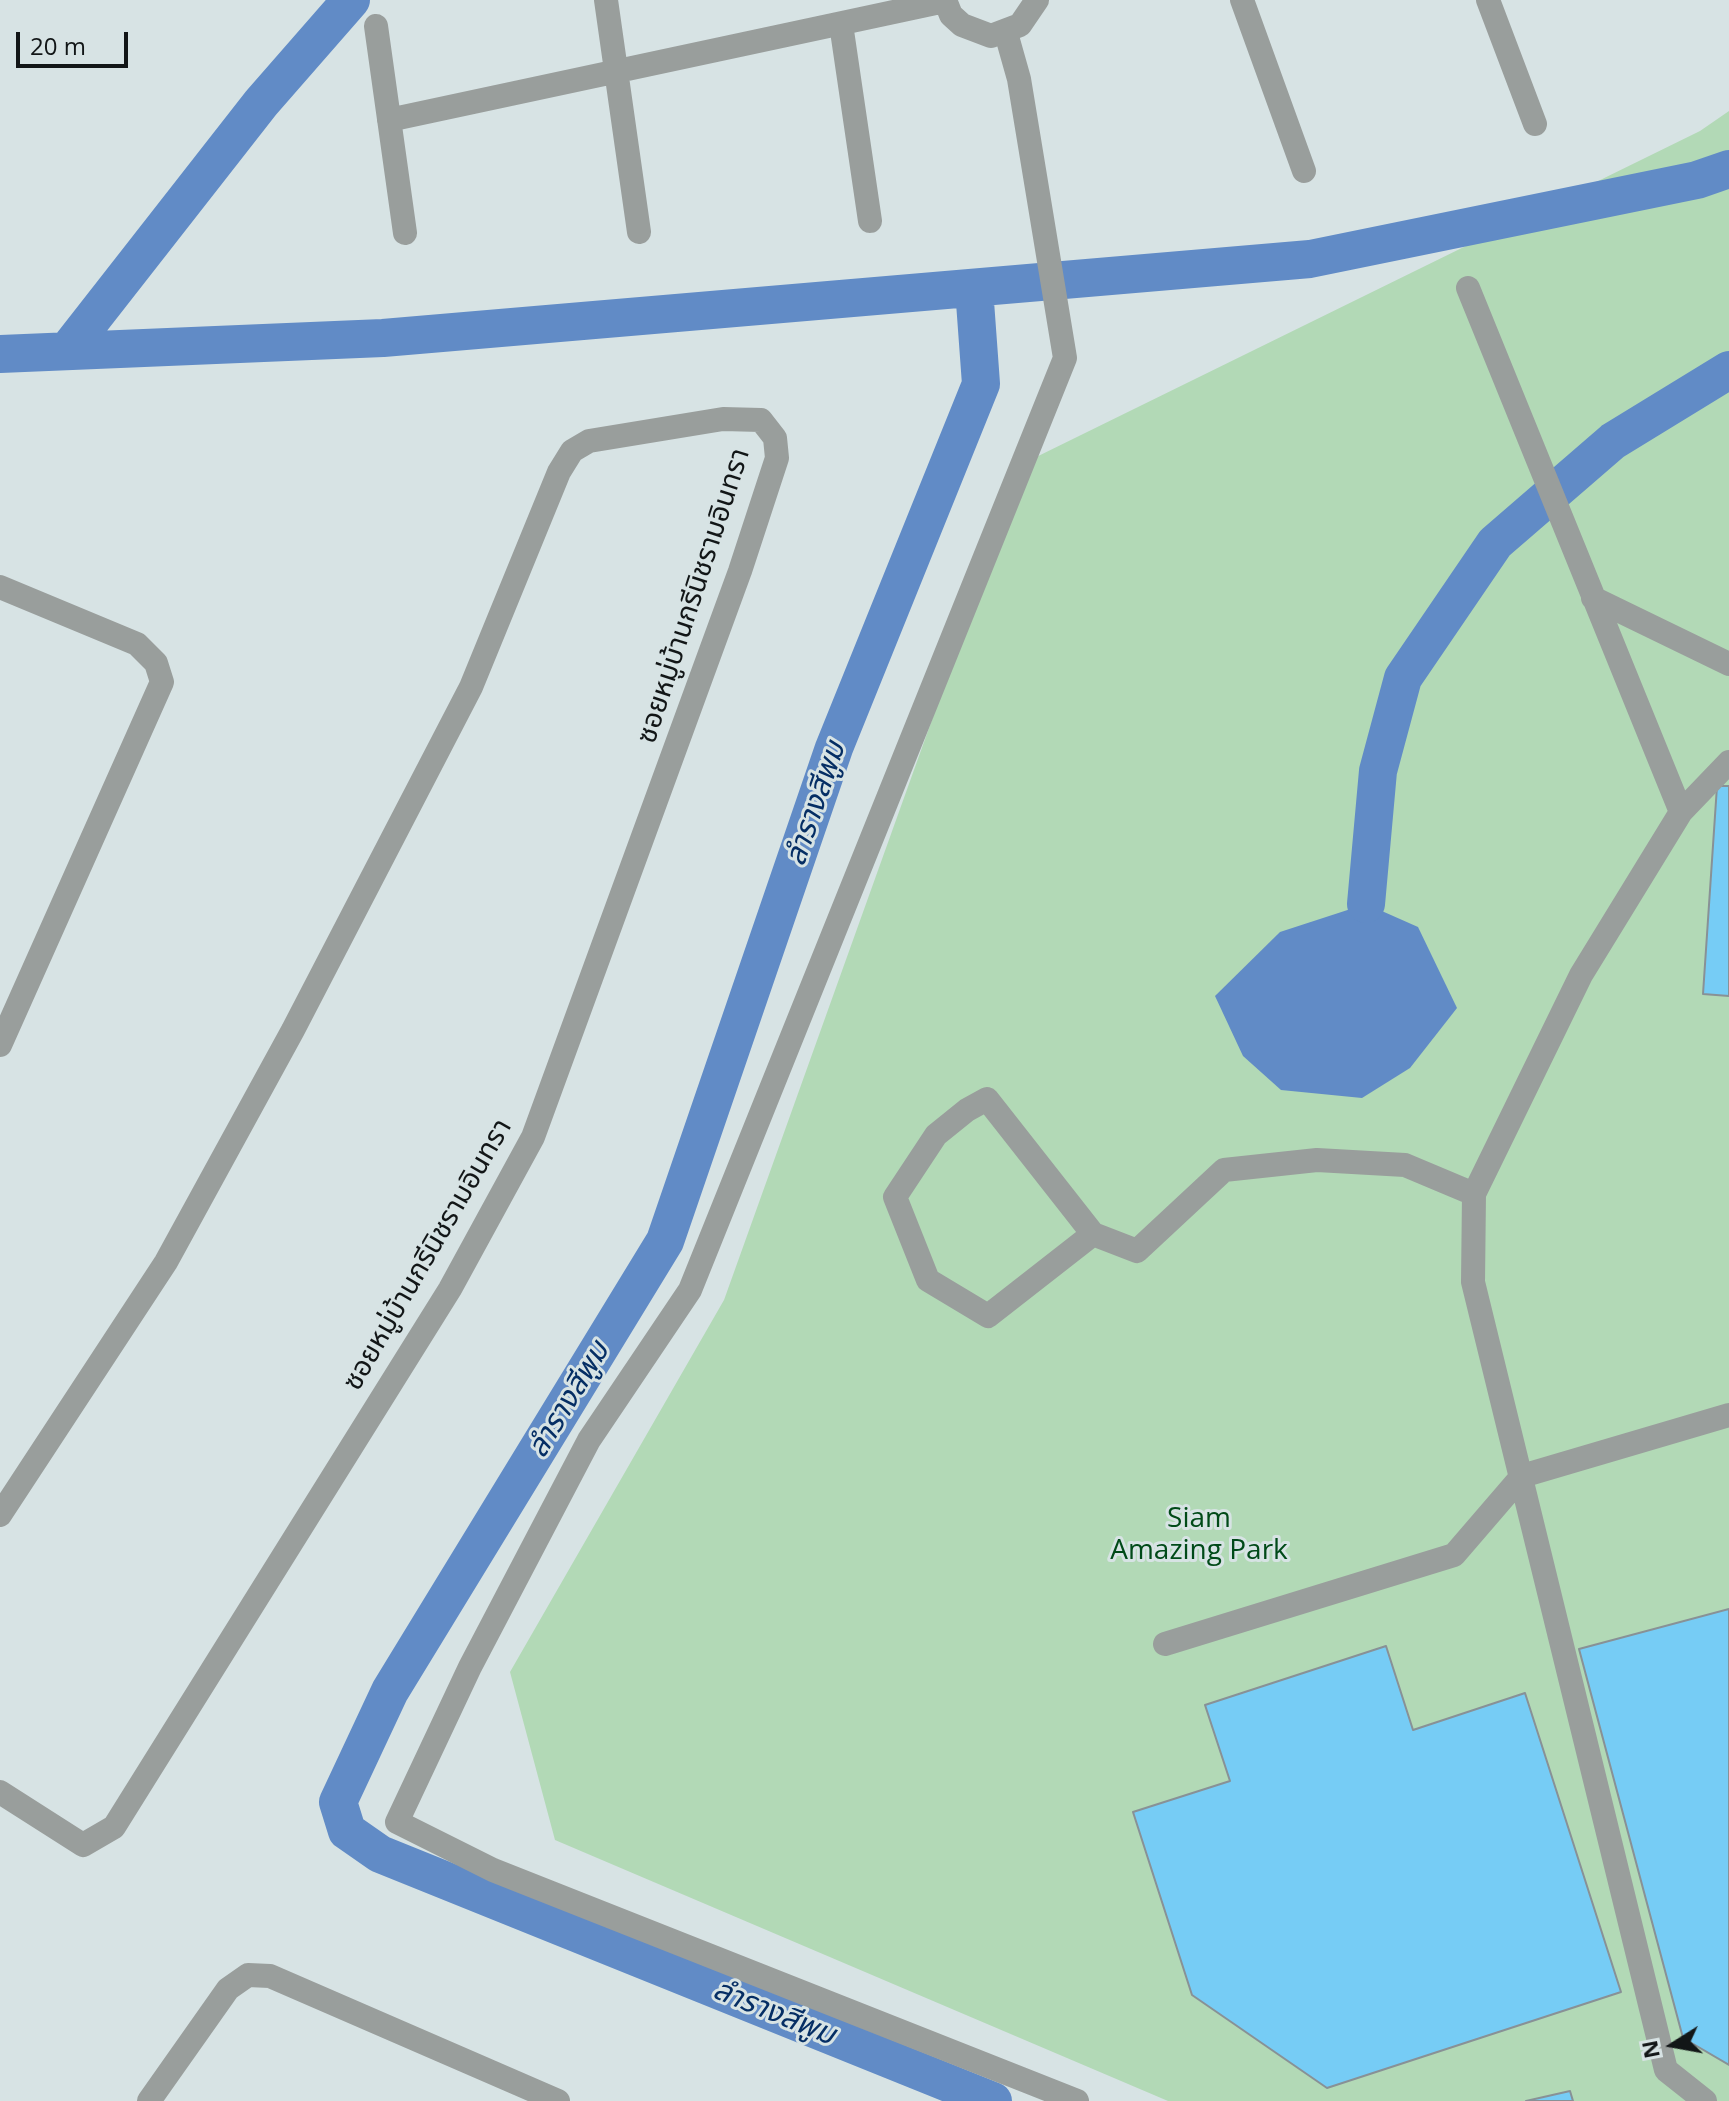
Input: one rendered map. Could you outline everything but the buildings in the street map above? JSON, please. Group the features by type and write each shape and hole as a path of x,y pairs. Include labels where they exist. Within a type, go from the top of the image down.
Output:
{"street":[{"path":"606,0 639,232"},
{"path":"389,120 945,0 951,15 976,32 991,36 1006,33 1020,25 1037,0"},
{"path":"1242,0 1304,171"},
{"path":"1488,0 1535,124"},
{"path":"841,24 870,221"},
{"path":"376,26 405,233"},
{"path":"1006,33 1019,79 1065,358 690,1290 589,1440 470,1667 397,1822 493,1870 1077,2101"},
{"path":"1468,288 1681,812"},
{"name":"ซอยหมู่บ้านกรีนิชรามอินทรา","path":"0,1515 166,1262 293,1030 471,687 559,472 572,451 589,441 723,419 761,420 775,438 777,458 740,571 533,1137 465,1261 114,1827 83,1845 0,1792"},
{"path":"0,587 137,644 156,663 162,682 0,1045"},
{"path":"1593,598 1729,664"},
{"path":"1705,2101 1666,2070 1473,1282 1474,1194 1581,975 1681,812 1729,762"},
{"path":"1093,1234 988,1316 928,1280 895,1197 936,1135 967,1110 987,1099 1093,1234 1137,1251 1224,1170 1317,1160 1405,1165 1474,1194"},
{"path":"1165,1644 1454,1555 1522,1476 1729,1415"},
{"path":"149,2101 228,1989 248,1975 270,1976 558,2101"}],"green space":[{"name":"Siam Amazing Park","path":"1729,111 1729,2101 1168,2101 555,1840 510,1672 724,1300 1024,463 1700,131"}],"water":[{"path":"1366,904 1418,927 1457,1008 1410,1068 1362,1098 1281,1090 1243,1056 1215,996 1280,932"}],"waterway":[{"path":"67,351 261,103 351,0"},
{"path":"0,354 383,338 1310,259 1697,180 1729,169"},
{"name":"ลำรางสีพูม","path":"974,288 981,384 834,748 665,1241 390,1691 338,1802 347,1831 380,1854 993,2101"},
{"path":"1366,904 1378,771 1403,678 1495,543 1613,441 1729,370"}]}
